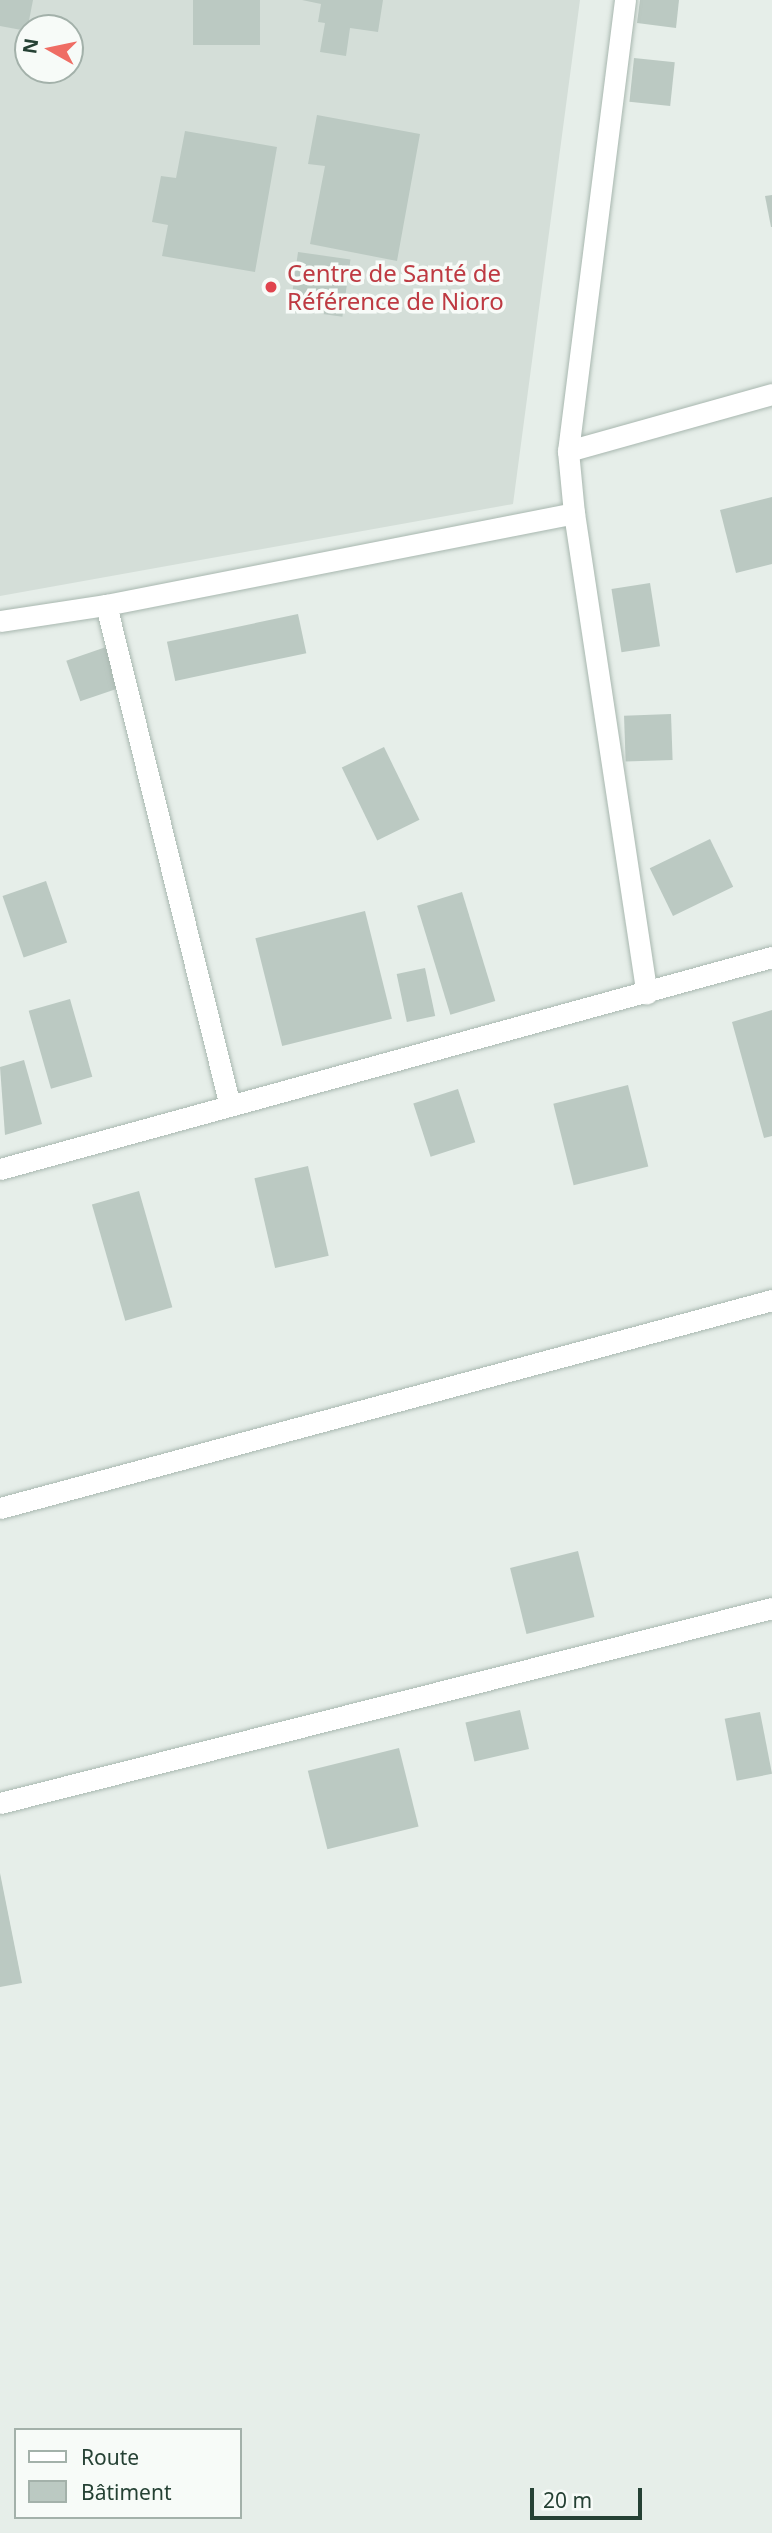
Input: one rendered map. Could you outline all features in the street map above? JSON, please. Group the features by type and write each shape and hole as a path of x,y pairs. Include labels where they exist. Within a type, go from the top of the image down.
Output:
{"street":[{"path":"625,0 568,451 574,513 647,993"},
{"path":"568,451 772,394"},
{"path":"0,621 106,605 574,513"},
{"path":"106,605 230,1106"},
{"path":"0,1169 772,957"},
{"path":"0,1508 772,1300"},
{"path":"0,1804 772,1608"}],"shaded area":[{"name":"Centre de Santé de Référence de Nioro","path":"0,0 580,0 513,504 0,596"}],"building":[{"path":"0,0 33,0 30,14 14,14 14,29 0,26"},
{"path":"193,0 260,0 260,45 193,45"},
{"path":"302,0 383,0 378,32 350,28 346,56 320,52 325,23 318,22 321,4"},
{"path":"640,0 679,0 676,28 637,23"},
{"path":"634,58 675,62 670,106 629,102"},
{"path":"317,115 420,134 397,261 310,244 325,166 308,164"},
{"path":"185,131 277,147 255,272 162,256 168,225 152,222 161,176 176,178"},
{"path":"772,195 772,227 771,227 765,196"},
{"path":"298,252 350,259 342,317 290,309"},
{"path":"772,497 772,564 736,573 720,510"},
{"path":"650,583 660,646 621,652 611,589"},
{"path":"298,614 306,653 175,681 167,642"},
{"path":"106,647 120,688 80,701 66,661"},
{"path":"671,714 673,760 626,762 624,716"},
{"path":"384,747 420,820 377,840 342,768"},
{"path":"710,839 733,887 673,916 650,868"},
{"path":"46,881 67,942 24,957 3,896"},
{"path":"462,892 495,1001 450,1015 417,906"},
{"path":"365,911 392,1019 282,1046 255,938"},
{"path":"425,968 435,1016 407,1022 397,974"},
{"path":"70,999 92,1077 51,1089 29,1011"},
{"path":"772,1010 772,1136 764,1138 732,1022"},
{"path":"24,1060 42,1124 5,1135 0,1067"},
{"path":"628,1085 648,1167 574,1185 553,1104"},
{"path":"458,1089 475,1142 431,1157 413,1104"},
{"path":"308,1166 329,1256 275,1268 254,1178"},
{"path":"139,1191 172,1307 125,1321 92,1205"},
{"path":"578,1551 594,1617 527,1634 510,1568"},
{"path":"520,1710 529,1749 474,1762 465,1723"},
{"path":"760,1712 772,1774 737,1781 725,1719"},
{"path":"399,1748 419,1827 327,1849 308,1771"},
{"path":"0,1873 22,1983 0,1987"}],"place":[{"name":"Centre de Santé de Référence de Nioro","path":"271,287"}]}
